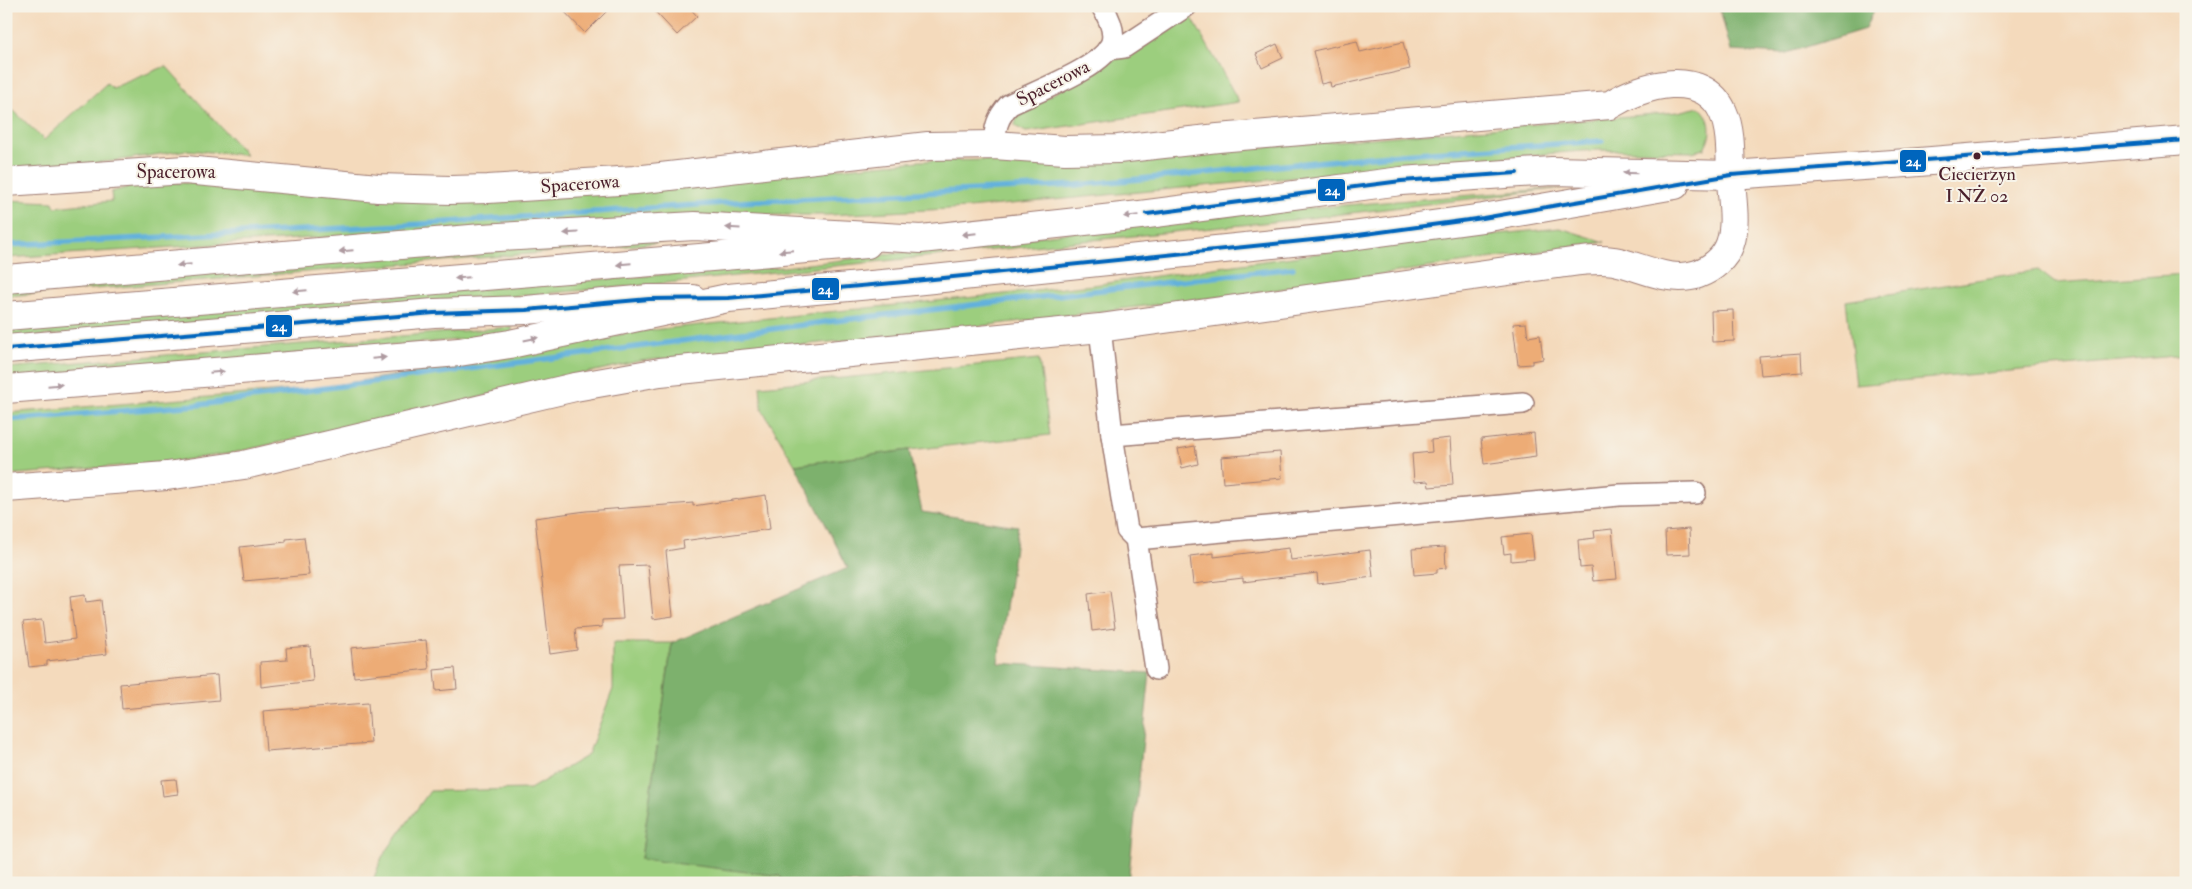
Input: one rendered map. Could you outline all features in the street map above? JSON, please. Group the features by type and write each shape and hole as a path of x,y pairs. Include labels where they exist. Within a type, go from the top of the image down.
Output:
{"main road":[{"path":"6,488 167,476 244,465 575,387 660,372 1100,328 1573,262 1611,261 1675,277 1691,276 1716,265 1730,244 1733,229 1726,120 1718,104 1702,90 1679,84 1665,84 1648,88 1610,105 1228,137 1135,148 1086,150 994,145"},
{"path":"6,316 921,239 1140,215 1401,181 1552,171 1731,175 1907,163 2186,140"},
{"name":"Spacerowa","path":"6,182 160,170 185,170 378,188 479,190 635,180 928,146 994,145"},
{"path":"6,349 434,313 526,310 649,300 728,298 904,282 1351,236 1483,218 1731,175"},
{"path":"6,279 482,238 695,226 921,239"},
{"path":"6,389 459,352 510,344 728,298"}],"street":[{"name":"Spacerowa","path":"994,145 996,124 1000,115 1009,105 1084,70 1099,59 1108,49 1112,42 1112,33 1107,14 1102,6"},
{"name":"Spacerowa","path":"1108,49 1124,47 1186,6"},
{"path":"1100,328 1112,436 1127,530 1136,539 1156,669"},
{"path":"1112,436 1523,403"},
{"path":"1136,539 1619,495 1694,493"}],"green space":[{"path":"1719,6 1873,6 1874,9 1865,29 1783,54 1731,51"},
{"path":"1191,16 1239,102 1026,132 1015,126 1018,111 1053,94"},
{"path":"166,66 246,155 187,150 114,161 6,171 6,119 13,110 44,140 107,83 112,88"},
{"path":"1699,107 1707,116 1710,132 1704,149 1692,152 1598,150 1556,153 968,208 828,215 730,215 389,233 6,258 6,200 53,202 55,207 112,201 111,192 147,182 258,185 814,171 919,161 1137,158 1678,112"},
{"path":"1562,188 1292,220 646,285 6,339 6,326 670,274 784,267 1108,228 1283,210"},
{"path":"1560,228 1605,242 1259,292 940,331 640,361 232,453 171,462 6,475 6,413 309,389 482,362 557,345 641,331 1093,285 1356,248"},
{"path":"723,236 616,247 6,296 6,287 475,248"},
{"path":"2038,270 2055,283 2186,274 2186,355 1856,385 1846,301"},
{"path":"512,327 512,335 6,380 6,368"},
{"path":"1039,359 1050,435 909,450 795,465 762,409 760,386"},
{"path":"909,450 922,512 1018,526 998,663 1150,673 1128,883 783,883 780,876 641,859 672,643 848,568 795,465"},
{"path":"613,643 672,643 641,858 781,876 783,883 372,883 382,857 430,791 530,789 588,755 613,689"}],"building":[{"path":"559,6 612,6 585,33"},
{"path":"650,6 688,6 697,16 677,35"},
{"path":"1357,41 1360,52 1403,42 1410,69 1331,87 1330,82 1321,84 1313,51"},
{"path":"1277,44 1283,58 1262,68 1256,54"},
{"path":"1733,310 1734,341 1712,342 1711,311"},
{"path":"1526,323 1528,337 1540,335 1543,359 1532,361 1532,364 1518,365 1513,324"},
{"path":"1801,353 1802,372 1761,375 1759,356"},
{"path":"1534,433 1536,457 1484,464 1481,439"},
{"path":"1450,438 1453,485 1429,487 1428,481 1414,482 1412,454 1432,452 1431,440"},
{"path":"1195,446 1198,464 1182,468 1178,449"},
{"path":"1280,452 1282,478 1223,483 1221,457"},
{"path":"766,495 770,529 683,541 684,548 666,551 673,616 653,619 648,565 619,566 623,619 602,620 602,627 575,629 577,650 550,654 535,518 586,511 693,503 693,506"},
{"path":"1612,529 1617,579 1593,581 1591,567 1580,568 1578,540 1595,538 1594,531"},
{"path":"1689,529 1690,554 1666,555 1665,531"},
{"path":"1531,534 1534,559 1511,561 1511,553 1504,554 1502,537"},
{"path":"304,537 309,575 244,581 240,547 286,542 286,539"},
{"path":"1445,547 1446,568 1437,569 1437,573 1414,575 1412,549"},
{"path":"1289,548 1291,560 1370,550 1373,577 1318,584 1317,573 1243,582 1243,578 1193,584 1190,556 1214,553 1214,557"},
{"path":"1110,591 1115,628 1092,631 1088,594"},
{"path":"85,595 86,602 101,600 107,654 47,661 47,665 29,667 23,622 42,620 45,643 75,639 70,597"},
{"path":"426,640 429,669 354,677 351,648"},
{"path":"310,646 313,681 261,687 260,662 287,660 286,648"},
{"path":"455,668 457,689 436,691 434,670"},
{"path":"217,675 219,700 122,709 120,684"},
{"path":"368,703 371,743 266,751 263,711"},
{"path":"176,779 178,794 163,796 161,780"}],"waterway":[{"path":"6,245 407,225 738,202 1077,185 1401,154 1602,141"},
{"path":"6,420 198,405 825,322 1293,268"}],"transit line":[{"name":"24","path":"6,349 434,313 526,310 649,299 728,298 904,282 1351,236 1483,218 1731,175 2186,140"},
{"name":"24","path":"1147,214 1401,181 1517,173"}],"place":[{"name":"Ciecierzyn I NŻ 02","path":"1977,156"}]}
